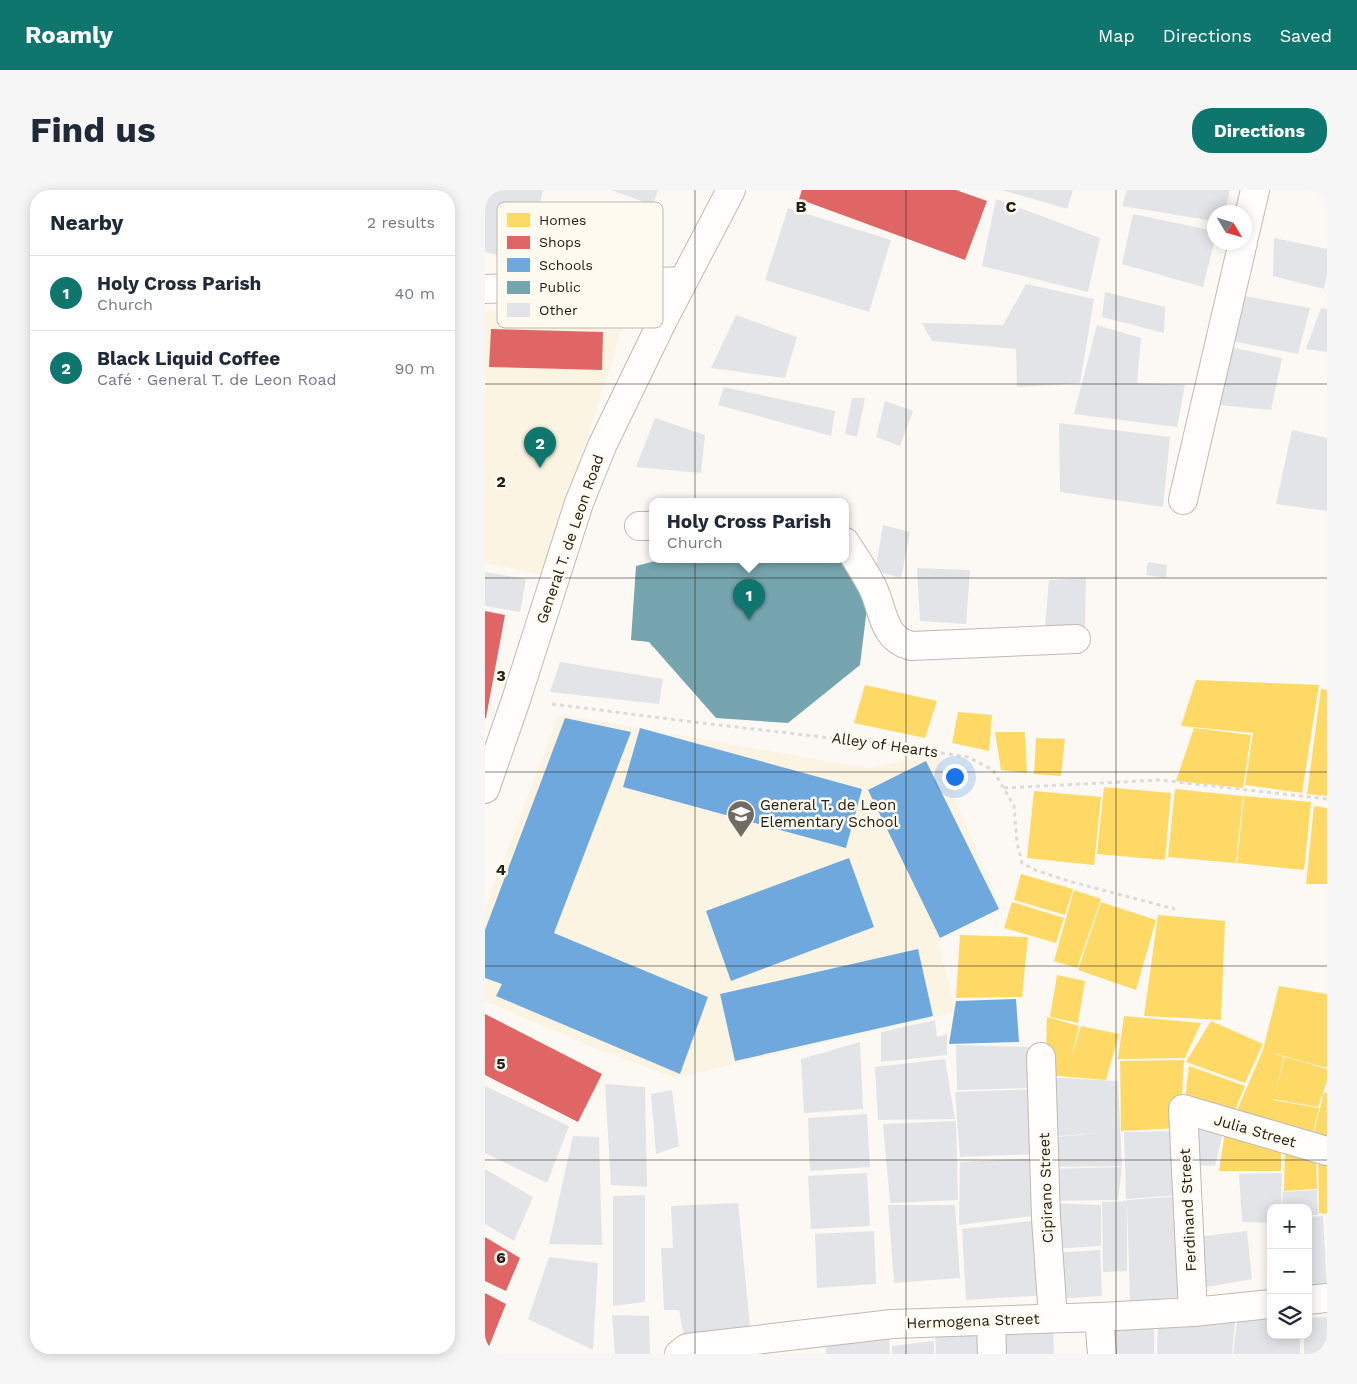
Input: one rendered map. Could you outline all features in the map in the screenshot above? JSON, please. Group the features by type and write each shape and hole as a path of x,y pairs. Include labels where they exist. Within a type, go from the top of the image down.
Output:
{"street":[{"name":"General T. de Leon Road","path":"663,320 731,190"},
{"path":"1252,205 1255,190"},
{"path":"1183,500 1241,250"},
{"path":"663,282 683,281"},
{"name":"General T. de Leon Road","path":"485,789 493,742 516,700 577,511 599,454 629,386 659,328"},
{"path":"849,549 873,589 889,630 896,640 905,644 911,646 1076,639"},
{"name":"Cipirano Street","path":"1041,1057 1053,1318"},
{"name":"Julia Street","path":"1183,1109 1327,1151"},
{"name":"Ferdinand Street","path":"1183,1109 1193,1312"},
{"path":"1312,1300 1327,1298"},
{"name":"Hermogena Street","path":"679,1354 687,1348 891,1324 1099,1318 1193,1312 1267,1304"},
{"path":"1099,1318 1102,1354"},
{"path":"991,1321 992,1354"}],"path":[{"name":"Alley of Hearts","path":"516,700 882,744 968,757 993,770 1014,806 1017,843 1022,863 1035,870 1072,882 1175,909"},
{"path":"1004,788 1160,780 1327,799"}],"shaded area":[{"path":"497,311 497,328 622,328 577,470 547,576 485,563 485,312"},
{"name":"General T. de Leon Elementary School","path":"559,714 867,768 936,755 1002,909 938,942 956,1012 675,1078 599,1050 485,1001 485,908"}],"building: Homes":[{"path":"1196,680 1319,685 1302,793 1245,785 1253,733 1181,726"},
{"path":"865,685 937,701 925,738 854,723"},
{"path":"1321,689 1327,690 1327,796 1307,794"},
{"path":"958,712 992,715 989,751 952,743"},
{"path":"1194,728 1251,735 1243,788 1176,781"},
{"path":"995,732 1025,732 1027,773 1001,770"},
{"path":"1036,738 1065,739 1061,776 1034,774"},
{"path":"1104,787 1171,793 1165,860 1097,854"},
{"path":"1175,789 1243,796 1236,863 1168,857"},
{"path":"1034,791 1101,797 1094,865 1027,858"},
{"path":"1244,796 1311,802 1304,870 1237,863"},
{"path":"1314,806 1327,808 1327,884 1306,884"},
{"path":"1021,874 1073,889 1065,915 1014,900"},
{"path":"1074,890 1101,899 1077,968 1054,961"},
{"path":"1012,902 1064,918 1056,943 1004,928"},
{"path":"1101,902 1156,920 1136,990 1078,970"},
{"path":"1158,915 1225,921 1221,1020 1144,1016"},
{"path":"960,935 1028,937 1022,997 956,998"},
{"path":"1057,975 1085,981 1078,1023 1050,1017"},
{"path":"1279,986 1327,994 1327,1068 1269,1052 1284,1057 1274,1097 1285,1057 1327,1069 1327,1081 1318,1107 1273,1099 1319,1108 1310,1145 1232,1122 1263,1050"},
{"path":"1124,1016 1201,1023 1185,1058 1118,1059"},
{"path":"1047,1017 1079,1026 1071,1059 1081,1026 1119,1034 1106,1080 1045,1075"},
{"path":"1211,1021 1263,1044 1245,1083 1186,1062"},
{"path":"1184,1060 1180,1128 1121,1131 1120,1061"},
{"path":"1189,1066 1245,1086 1230,1122 1184,1107"},
{"path":"1324,1092 1327,1093 1327,1149 1311,1144"},
{"path":"1226,1125 1281,1141 1281,1171 1219,1171"},
{"path":"1285,1150 1316,1152 1317,1189 1284,1191"},
{"path":"1318,1151 1327,1154 1327,1214 1319,1213"}],"building: Shops":[{"path":"802,190 956,190 987,201 965,260 799,199"},
{"path":"491,329 603,332 602,370 489,367"},
{"path":"485,611 505,615 486,718 485,718"},
{"path":"485,1014 602,1074 578,1122 485,1075"},
{"path":"485,1237 520,1258 506,1291 485,1281"},
{"path":"485,1293 506,1304 486,1354 485,1354"}],"building: Schools":[{"path":"565,718 631,732 554,933 708,997 680,1074 496,996 502,984 485,978 485,930"},
{"path":"640,728 862,789 846,848 623,787"},
{"path":"926,761 999,909 940,938 868,790"},
{"path":"849,858 874,927 731,981 706,911"},
{"path":"918,949 933,1016 735,1061 720,994"},
{"path":"1016,999 1019,1042 949,1044 956,1001"}],"building: Public":[{"path":"649,563 843,563 868,600 860,665 788,723 716,718 649,642 631,640 636,566"}],"building: Other":[{"path":"485,190 543,190 540,202 497,202 497,255 485,252"},
{"path":"611,190 658,190 654,202 645,202"},
{"path":"1002,190 1073,190 1067,209"},
{"path":"1127,190 1230,190 1227,205 1207,205 1207,220 1122,206"},
{"path":"996,199 1100,238 1088,292 982,266"},
{"path":"788,208 891,240 869,312 765,280"},
{"path":"1133,214 1207,230 1207,250 1212,250 1203,287 1122,264"},
{"path":"1274,238 1327,249 1327,275 1324,289 1273,276"},
{"path":"1026,284 1094,299 1080,383 1017,387 1016,349 932,341 922,323 1003,325"},
{"path":"1105,292 1165,307 1164,333 1102,317"},
{"path":"1244,296 1310,308 1298,354 1232,341"},
{"path":"1321,308 1327,309 1327,352 1306,349"},
{"path":"736,315 797,337 785,378 711,368"},
{"path":"1097,325 1141,338 1137,383 1185,385 1177,427 1074,414"},
{"path":"1230,347 1282,358 1271,410 1219,405"},
{"path":"724,387 835,411 831,436 718,405"},
{"path":"852,398 865,398 857,437 845,434"},
{"path":"885,401 913,411 900,446 876,437"},
{"path":"655,418 705,435 701,473 636,467"},
{"path":"1059,423 1170,437 1163,507 1060,492"},
{"path":"1292,430 1327,438 1327,511 1276,504"},
{"path":"883,525 910,532 901,578 875,571"},
{"path":"1148,562 1167,565 1166,578 1146,575"},
{"path":"917,568 970,570 966,624 920,621"},
{"path":"485,572 526,579 520,612 485,606"},
{"path":"1086,578 1085,629 1045,627 1049,580"},
{"path":"560,662 663,679 659,704 550,692"},
{"path":"935,1020 937,1037 947,1034 947,1055 881,1062 881,1032"},
{"path":"860,1042 863,1109 804,1113 801,1059"},
{"path":"956,1045 1030,1047 1027,1088 957,1090"},
{"path":"945,1059 955,1119 878,1120 875,1067"},
{"path":"1044,1077 1118,1081 1122,1166 1047,1167 1046,1138 1099,1133 1045,1137"},
{"path":"605,1084 645,1087 647,1187 611,1185"},
{"path":"485,1086 569,1126 547,1183 485,1153"},
{"path":"1036,1089 1040,1154 960,1157 955,1092"},
{"path":"672,1090 679,1146 656,1154 651,1094"},
{"path":"867,1114 870,1167 810,1171 808,1118"},
{"path":"1186,1117 1224,1128 1215,1166 1190,1165"},
{"path":"956,1121 958,1200 890,1203 883,1124"},
{"path":"1178,1131 1181,1195 1126,1199 1124,1132"},
{"path":"573,1136 599,1137 602,1245 549,1244"},
{"path":"1039,1158 1041,1215 959,1225 960,1162"},
{"path":"1122,1167 1118,1200 1050,1201 1049,1169"},
{"path":"485,1169 533,1197 514,1241 485,1224"},
{"path":"867,1173 870,1226 811,1229 808,1176"},
{"path":"1282,1173 1281,1204 1267,1204 1267,1223 1242,1222 1239,1174"},
{"path":"1317,1190 1318,1215 1312,1215 1312,1204 1282,1204 1283,1192"},
{"path":"645,1195 645,1302 613,1306 613,1196"},
{"path":"1184,1196 1185,1297 1130,1301 1127,1200"},
{"path":"1127,1201 1127,1271 1103,1272 1102,1202"},
{"path":"738,1203 750,1326 684,1336 679,1310 664,1310 661,1248 673,1248 671,1206"},
{"path":"1049,1203 1101,1205 1101,1246 1051,1249"},
{"path":"888,1205 955,1205 960,1278 894,1283"},
{"path":"1323,1216 1327,1288 1312,1290 1312,1249 1312,1217"},
{"path":"1041,1220 1048,1295 966,1300 962,1229"},
{"path":"874,1231 876,1284 817,1288 815,1234"},
{"path":"1247,1231 1252,1279 1195,1289 1195,1237"},
{"path":"1100,1250 1102,1296 1055,1299 1051,1253"},
{"path":"549,1257 598,1263 593,1350 528,1319"},
{"path":"612,1315 649,1316 650,1354 615,1354"},
{"path":"1327,1317 1327,1354 1304,1354 1304,1339 1312,1339 1312,1318"},
{"path":"1267,1320 1267,1339 1300,1339 1300,1354 1233,1354 1237,1321"},
{"path":"1235,1321 1232,1354 1157,1354 1158,1325"},
{"path":"1053,1324 1054,1354 999,1354 997,1326"},
{"path":"1154,1326 1154,1354 1106,1354 1105,1332"},
{"path":"935,1327 985,1329 987,1354 936,1354"},
{"path":"889,1336 890,1354 826,1354 826,1341"},
{"path":"934,1341 934,1354 892,1354 892,1346"}],"place":[{"name":"Black Liquid Coffee","path":"540,468"},
{"name":"Holy Cross Parish","path":"749,620"},
{"name":"General T. de Leon Elementary School","path":"741,838"}]}
